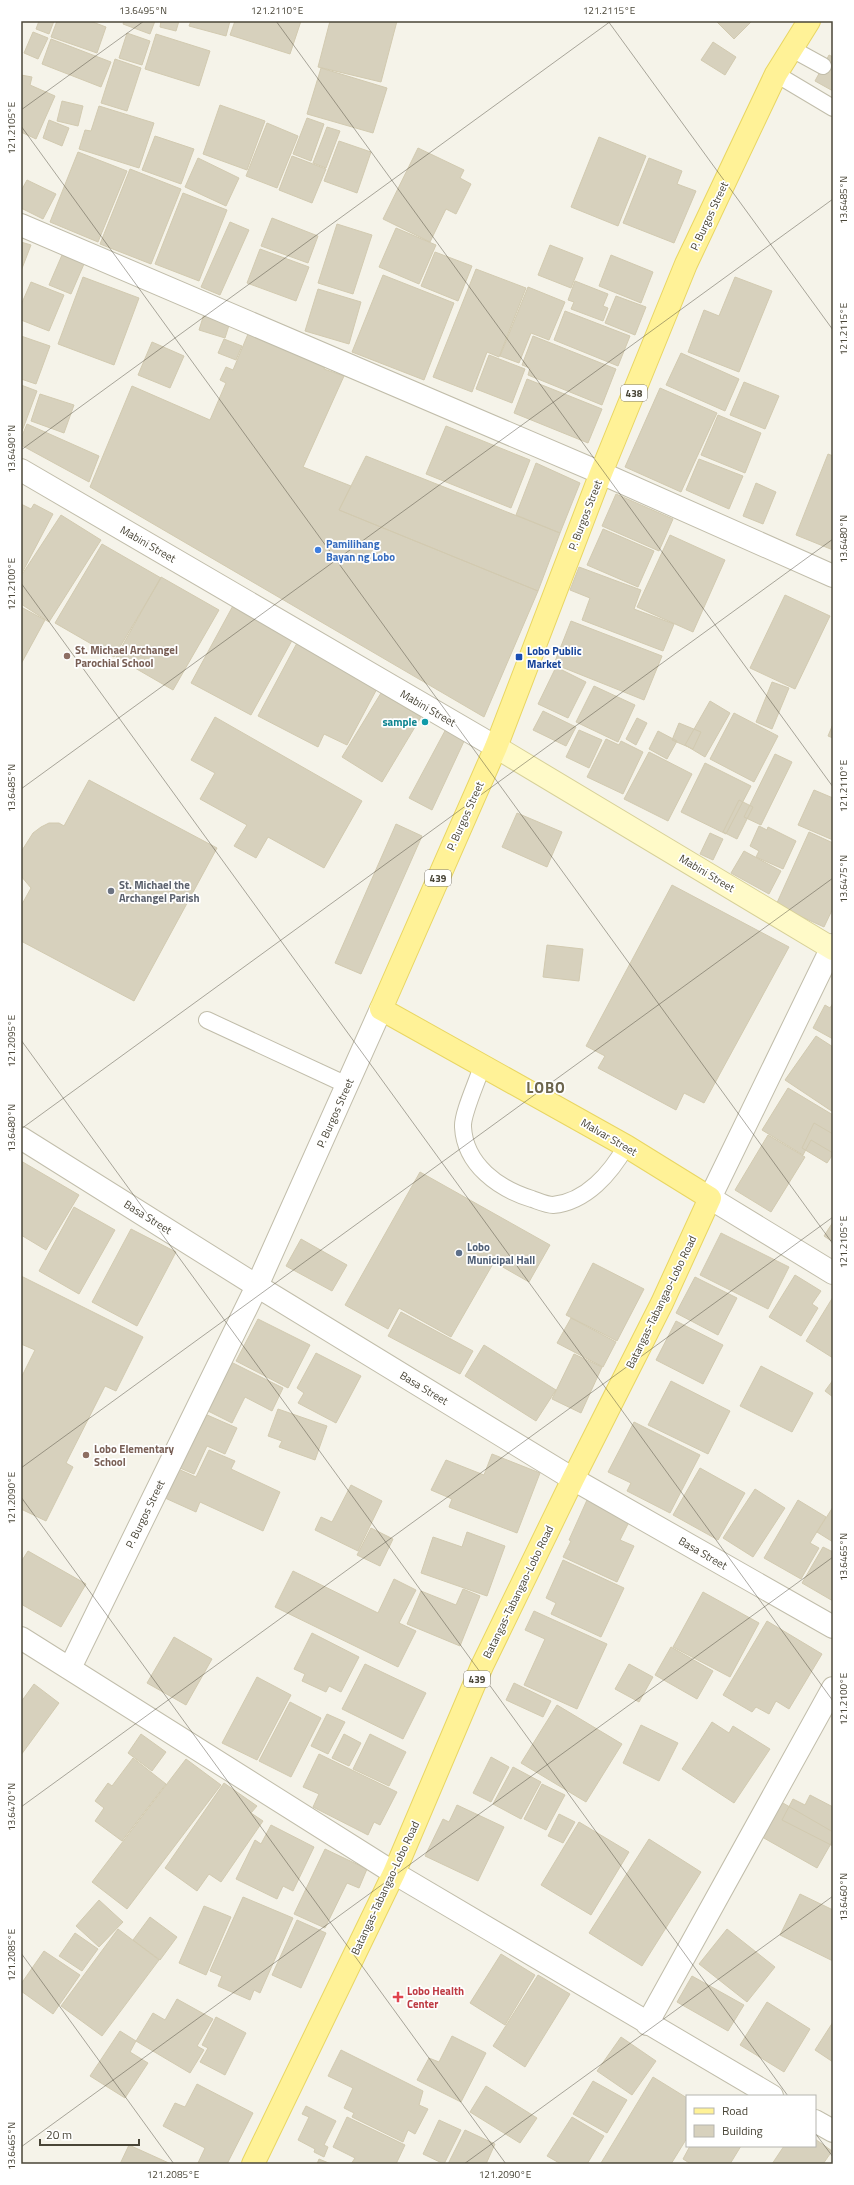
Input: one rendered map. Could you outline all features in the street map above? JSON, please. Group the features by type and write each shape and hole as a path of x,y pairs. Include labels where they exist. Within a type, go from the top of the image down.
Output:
{"main road":[{"name":"P. Burgos Street","path":"381,1009 496,747 601,474 686,264 776,74 809,21"},
{"name":"Mabini Street","path":"496,747 832,948"},
{"name":"Malvar Street","path":"381,1009 626,1146 710,1198"},
{"name":"Batangas-Tabangao-Lobo Road","path":"253,2164 394,1873 482,1666 573,1479 662,1303 710,1198"}],"street":[{"path":"21,225 601,474 833,576"},
{"name":"Mabini Street","path":"21,470 496,747"},
{"path":"710,1198 832,948"},
{"name":"P. Burgos Street","path":"70,1668 257,1286 381,1009"},
{"name":"Basa Street","path":"21,1138 257,1286 573,1479 833,1627"},
{"name":"Malvar Street","path":"710,1198 833,1274"},
{"path":"21,1638 394,1873 647,2024 770,2095"},
{"path":"647,2024 833,1688"},
{"path":"816,2122 833,2131"}],"lane":[{"path":"792,49 822,66"},
{"path":"776,74 833,108"},
{"path":"207,1020 347,1085"},
{"path":"482,1066 463,1126 466,1145 477,1166 493,1181 520,1195 552,1205 578,1197 597,1185 615,1166 626,1146"}],"building":[{"path":"39,21 54,21 49,34 36,29"},
{"path":"57,21 90,21 106,27 97,53 51,37"},
{"path":"124,21 155,21 150,34 123,24"},
{"path":"161,21 179,21 176,31 160,27"},
{"path":"191,21 230,21 226,36 189,26"},
{"path":"235,21 301,21 290,54 230,35"},
{"path":"330,21 397,21 381,82 318,67"},
{"path":"716,21 752,21 734,39"},
{"path":"33,32 48,38 38,59 24,53"},
{"path":"127,33 150,41 142,65 119,58"},
{"path":"156,34 210,51 199,86 145,69"},
{"path":"51,39 111,62 101,87 42,64"},
{"path":"713,42 736,57 725,75 701,60"},
{"path":"829,55 833,57 833,91 815,81"},
{"path":"115,59 141,68 127,111 101,103"},
{"path":"321,68 387,88 373,133 307,114"},
{"path":"21,75 32,77 30,85 55,96 36,139 21,132"},
{"path":"62,101 83,106 78,126 57,121"},
{"path":"220,105 265,121 247,170 203,154"},
{"path":"99,106 154,123 139,168 79,149 85,130 91,131"},
{"path":"307,118 324,124 311,161 293,154"},
{"path":"49,120 69,128 62,146 43,138"},
{"path":"267,123 298,136 277,188 246,176"},
{"path":"327,127 340,131 326,168 313,163"},
{"path":"155,136 194,149 181,184 142,170"},
{"path":"599,137 646,156 618,226 571,207"},
{"path":"339,141 371,152 357,193 324,181"},
{"path":"418,148 464,170 460,178 471,184 456,214 446,209 430,242 383,219"},
{"path":"78,152 127,171 98,242 50,222"},
{"path":"292,156 326,169 312,203 279,190"},
{"path":"198,158 239,178 226,206 185,187"},
{"path":"649,158 682,171 677,184 696,191 674,243 623,223"},
{"path":"130,169 181,189 151,264 100,244"},
{"path":"27,180 56,194 43,219 21,208 21,191"},
{"path":"183,193 227,210 199,281 155,264"},
{"path":"272,218 318,236 308,263 261,246"},
{"path":"230,222 249,230 220,295 201,287"},
{"path":"337,224 372,235 353,294 318,283"},
{"path":"396,228 436,245 419,284 379,267"},
{"path":"21,242 31,245 21,271"},
{"path":"550,245 583,258 571,288 538,275"},
{"path":"260,249 309,267 296,301 247,283"},
{"path":"435,252 472,266 458,301 421,286"},
{"path":"62,255 84,264 71,294 49,285"},
{"path":"611,255 653,272 641,303 599,286"},
{"path":"476,269 526,288 499,357 487,352 472,392 433,377"},
{"path":"383,275 454,303 424,380 352,352"},
{"path":"83,277 139,298 114,365 58,344"},
{"path":"735,277 772,291 739,372 688,352 704,310 719,316"},
{"path":"575,281 608,294 603,306 608,308 603,321 571,309 574,302 568,300"},
{"path":"31,282 64,295 49,331 21,320 21,305"},
{"path":"528,287 565,302 549,340 531,333 519,363 500,356"},
{"path":"318,289 361,302 349,344 305,331"},
{"path":"616,296 646,307 635,335 605,323"},
{"path":"205,311 231,319 225,338 199,330"},
{"path":"565,311 630,336 618,366 554,340"},
{"name":"Pamilihang Bayan ng Lobo","path":"248,334 327,363 324,369 344,376 303,467 351,486 339,510 538,591 484,717 90,487 132,386 210,420 226,383 220,380 226,367 233,370"},
{"path":"21,336 50,346 36,384 21,379"},
{"path":"533,336 616,369 602,405 528,375 530,368 522,365"},
{"path":"224,339 242,346 236,360 218,353"},
{"path":"152,342 184,356 170,388 138,375"},
{"path":"681,353 739,379 725,411 666,385"},
{"path":"489,355 525,369 512,403 476,389"},
{"path":"527,379 602,409 588,443 514,413"},
{"path":"744,382 779,396 765,429 730,415"},
{"path":"21,385 37,391 21,434"},
{"path":"660,388 717,413 681,492 625,467"},
{"path":"40,394 74,405 64,433 31,421"},
{"path":"718,415 761,433 745,473 701,455"},
{"path":"27,424 99,456 89,482 21,445 21,438"},
{"path":"446,426 530,460 511,508 426,474"},
{"path":"828,454 833,456 833,550 796,535"},
{"path":"366,456 560,533 538,591 339,510"},
{"path":"699,459 743,476 729,509 686,490"},
{"path":"536,463 580,483 560,533 516,515"},
{"path":"756,483 776,492 763,524 743,516"},
{"path":"616,494 673,519 659,551 602,526"},
{"path":"21,504 31,509 34,504 53,514 22,573"},
{"path":"61,515 101,540 49,622 21,604 21,576"},
{"path":"603,529 654,551 638,587 587,565"},
{"path":"670,535 725,560 693,632 637,607"},
{"path":"102,544 161,578 114,657 55,623"},
{"path":"579,567 641,590 634,609 674,624 663,651 582,620 590,598 570,590"},
{"path":"161,577 219,610 173,690 116,657"},
{"path":"785,595 830,616 795,689 750,668"},
{"path":"235,602 295,635 251,715 191,683"},
{"path":"21,607 45,620 21,664"},
{"path":"571,621 662,656 644,700 554,664"},
{"path":"297,643 379,685 347,745 324,734 318,747 258,716"},
{"path":"556,667 586,682 568,718 538,704"},
{"path":"772,682 789,688 772,729 756,722"},
{"path":"594,686 635,705 618,742 576,722"},
{"path":"381,693 421,717 382,782 342,757"},
{"path":"710,701 730,713 705,757 685,745"},
{"path":"543,711 576,727 566,746 533,730"},
{"path":"734,713 778,736 754,782 710,759"},
{"path":"215,717 362,801 324,868 268,837 256,858 234,846 247,825 200,799 215,773 191,760"},
{"path":"637,718 647,723 636,745 626,739"},
{"path":"679,723 701,732 693,749 672,740"},
{"path":"833,724 833,738 828,736"},
{"path":"447,727 466,737 432,810 409,798"},
{"path":"579,730 602,740 589,768 566,757"},
{"path":"658,731 677,741 667,759 649,749"},
{"path":"606,739 619,745 621,741 643,752 623,794 587,777"},
{"path":"649,752 692,774 668,821 624,799"},
{"path":"775,754 792,762 761,825 744,817"},
{"path":"705,763 751,786 726,834 681,812"},
{"name":"St. Michael the Archangel Parish","path":"89,780 217,848 134,1001 21,941 21,906 31,888 21,876 21,852 33,833 41,827 49,823 59,823 64,826"},
{"path":"814,790 833,798 833,840 798,825"},
{"path":"739,800 753,807 737,839 723,832"},
{"path":"517,813 562,832 547,867 502,847"},
{"path":"396,824 422,836 361,974 335,963"},
{"path":"759,826 767,830 768,827 796,841 783,869 756,857 759,851 750,846"},
{"path":"809,832 833,843 833,908 824,927 776,905"},
{"path":"710,833 723,839 713,860 700,854"},
{"path":"744,851 781,871 769,894 731,873"},
{"path":"672,885 789,947 704,1103 684,1093 676,1110 598,1068 605,1056 586,1046"},
{"path":"547,945 583,949 579,981 543,977"},
{"path":"833,1003 833,1039 813,1028 825,1005 830,1008"},
{"path":"816,1036 833,1047 833,1112 785,1080"},
{"path":"788,1088 833,1115 833,1153 811,1140 803,1155 762,1130"},
{"path":"814,1123 833,1134 833,1154 827,1163 802,1148"},
{"path":"768,1135 805,1157 771,1212 735,1190"},
{"path":"21,1161 79,1195 46,1250 21,1235"},
{"name":"Lobo Municipal Hall","path":"420,1172 550,1245 529,1282 494,1262 451,1337 399,1308 388,1329 345,1305"},
{"path":"74,1207 115,1230 79,1294 39,1271"},
{"path":"833,1222 833,1242 824,1236"},
{"path":"131,1229 176,1252 137,1326 92,1302"},
{"path":"721,1233 789,1267 768,1309 700,1275"},
{"path":"301,1239 347,1265 332,1291 286,1266"},
{"path":"593,1263 644,1289 617,1341 566,1315"},
{"path":"795,1275 821,1291 812,1304 818,1308 801,1336 769,1317"},
{"path":"21,1276 143,1337 116,1391 105,1386 66,1463 73,1467 46,1521 21,1509 21,1378 35,1350 21,1344"},
{"path":"695,1277 737,1298 718,1335 676,1313"},
{"path":"833,1297 833,1358 806,1341"},
{"path":"401,1312 473,1351 460,1374 388,1336"},
{"path":"571,1318 616,1342 603,1367 557,1343"},
{"path":"258,1319 310,1345 288,1388 236,1361"},
{"path":"676,1321 723,1345 703,1384 656,1360"},
{"path":"484,1345 556,1390 536,1421 465,1376"},
{"path":"316,1353 361,1376 336,1423 298,1403 304,1393 297,1388"},
{"path":"574,1354 602,1367 581,1413 552,1399"},
{"path":"223,1358 283,1388 272,1411 245,1397 232,1423 198,1406"},
{"path":"761,1366 813,1393 792,1432 740,1406"},
{"path":"833,1380 833,1397 825,1391"},
{"path":"671,1381 730,1411 708,1454 648,1425"},
{"path":"278,1409 327,1426 315,1460 279,1447 282,1441 268,1436"},
{"path":"198,1411 237,1428 225,1454 207,1446 194,1474 173,1465"},
{"path":"634,1422 700,1455 670,1513 627,1491 631,1483 608,1472"},
{"path":"209,1450 235,1461 231,1469 280,1492 263,1531 200,1502 196,1512 165,1498 178,1469 196,1477"},
{"path":"492,1454 540,1473 517,1533 449,1507 452,1499 431,1490 446,1460 484,1475"},
{"path":"700,1468 745,1493 718,1540 673,1515"},
{"path":"351,1485 382,1501 358,1551 315,1530 321,1517 332,1522"},
{"path":"755,1489 785,1508 753,1557 723,1538"},
{"path":"587,1500 630,1520 620,1540 634,1546 617,1582 563,1557"},
{"path":"798,1500 826,1517 810,1543 819,1548 801,1579 764,1558"},
{"path":"833,1507 833,1542 817,1532"},
{"path":"371,1528 393,1539 380,1566 357,1555"},
{"path":"467,1532 505,1546 487,1596 421,1573 433,1537 462,1547"},
{"path":"823,1547 833,1552 833,1601 802,1583"},
{"path":"28,1551 86,1584 61,1627 21,1604 21,1562"},
{"path":"563,1560 624,1588 601,1637 551,1614 556,1603 546,1598"},
{"path":"293,1571 378,1613 394,1579 416,1590 399,1623 416,1631 398,1667 275,1607"},
{"path":"463,1589 480,1596 460,1646 407,1624 421,1591 456,1605"},
{"path":"703,1592 759,1623 730,1677 673,1647"},
{"path":"534,1611 607,1644 577,1709 524,1685 545,1639 525,1630"},
{"path":"767,1621 822,1654 789,1709 776,1701 769,1714 756,1707 752,1712 723,1695"},
{"path":"312,1633 359,1657 341,1692 329,1686 326,1692 302,1681 305,1674 294,1669"},
{"path":"174,1637 212,1659 186,1705 147,1683"},
{"path":"671,1647 713,1671 697,1699 655,1675"},
{"path":"365,1664 426,1693 403,1739 342,1709"},
{"path":"629,1664 653,1677 639,1702 615,1689"},
{"path":"257,1677 291,1695 257,1760 222,1743"},
{"path":"514,1683 551,1701 543,1717 506,1700"},
{"path":"34,1684 59,1703 21,1755 21,1702"},
{"path":"290,1702 321,1718 291,1777 259,1761"},
{"path":"557,1705 622,1744 586,1802 521,1763"},
{"path":"327,1714 345,1722 328,1754 311,1746"},
{"path":"712,1722 729,1733 733,1726 770,1749 734,1803 682,1769"},
{"path":"641,1725 678,1743 659,1781 623,1763"},
{"path":"141,1734 166,1752 152,1771 128,1753"},
{"path":"344,1734 361,1743 349,1766 332,1758"},
{"path":"370,1734 406,1752 389,1786 353,1769"},
{"path":"319,1754 397,1792 380,1825 374,1822 368,1835 313,1807 319,1794 303,1787"},
{"path":"491,1757 509,1767 491,1802 473,1793"},
{"path":"133,1758 166,1784 122,1841 95,1821 104,1808 95,1801 108,1783 112,1786"},
{"path":"186,1759 221,1785 127,1909 92,1882"},
{"path":"513,1767 541,1782 521,1819 493,1804"},
{"path":"224,1783 257,1806 251,1813 263,1821 221,1882 209,1874 197,1891 165,1868"},
{"path":"542,1784 565,1795 546,1830 524,1819"},
{"path":"810,1795 833,1807 833,1846 782,1820 793,1799 805,1805"},
{"path":"776,1799 833,1832 833,1840 817,1868 755,1833"},
{"path":"457,1805 504,1827 478,1881 425,1856 443,1819 449,1822"},
{"path":"559,1814 575,1822 563,1843 548,1836"},
{"path":"579,1822 629,1852 591,1915 541,1885"},
{"path":"271,1825 314,1847 293,1891 283,1886 277,1899 236,1879 255,1840 261,1844"},
{"path":"649,1839 701,1872 642,1966 589,1933"},
{"path":"325,1849 367,1869 359,1888 347,1883 325,1928 294,1914"},
{"path":"800,1894 833,1910 833,1961 780,1935"},
{"path":"243,1897 293,1918 260,1993 254,1990 250,2000 218,1986 222,1976 210,1971"},
{"path":"99,1900 123,1922 99,1947 76,1926"},
{"path":"204,1906 231,1917 206,1975 179,1963"},
{"path":"150,1917 177,1937 160,1960 133,1940"},
{"path":"297,1920 326,1933 301,1988 272,1975"},
{"path":"118,1929 159,1960 102,2036 61,2006"},
{"path":"727,1929 775,1967 747,2002 699,1964"},
{"path":"75,1933 98,1949 82,1971 59,1956"},
{"path":"44,1951 80,1975 53,2014 21,1991 21,1984"},
{"path":"501,1954 535,1975 505,2025 470,2003"},
{"path":"538,1975 570,1994 525,2067 493,2046"},
{"path":"692,1976 744,2005 728,2031 677,2002"},
{"path":"177,1999 213,2019 197,2046 204,2050 190,2073 136,2041 153,2013 165,2020"},
{"path":"767,2002 810,2029 784,2072 740,2045"},
{"path":"216,2017 246,2033 225,2075 200,2062 208,2048 202,2045"},
{"path":"833,2022 833,2062 815,2050"},
{"path":"120,2031 136,2041 130,2052 148,2063 125,2098 90,2076"},
{"path":"452,2036 486,2053 461,2102 417,2080 429,2058 439,2062"},
{"path":"621,2037 656,2061 632,2095 597,2071"},
{"path":"341,2050 423,2091 419,2105 428,2109 415,2134 408,2130 403,2142 352,2117 354,2113 344,2108 353,2088 328,2076"},
{"path":"653,2077 686,2097 686,2140 671,2164 601,2163"},
{"path":"593,2081 627,2100 607,2133 573,2114"},
{"path":"197,2084 253,2113 227,2164 198,2163 205,2148 163,2126 175,2103 185,2107"},
{"path":"486,2086 537,2118 520,2143 470,2112"},
{"path":"306,2106 336,2121 324,2145 328,2147 324,2157 314,2152 315,2149 298,2140 309,2117 302,2114"},
{"path":"347,2117 405,2145 396,2164 351,2164 355,2158 333,2147"},
{"path":"572,2117 604,2136 587,2164 561,2164 547,2156"},
{"path":"439,2120 461,2130 444,2164 423,2154"},
{"path":"465,2130 495,2144 486,2164 448,2164"},
{"path":"816,2140 832,2151 823,2164 772,2164 783,2147 816,2147"},
{"path":"129,2145 171,2164 120,2164"},
{"path":"689,2147 740,2147 730,2164 691,2164 683,2159"},
{"path":"319,2159 331,2164 317,2164"}],"place":[{"name":"Pamilihang Bayan ng Lobo","path":"318,550"},
{"name":"St. Michael Archangel Parochial School","path":"67,656"},
{"name":"Lobo Public Market","path":"519,657"},
{"name":"sample","path":"425,722"},
{"name":"St. Michael the Archangel Parish","path":"111,891"},
{"name":"Lobo Municipal Hall","path":"459,1253"},
{"name":"Lobo Elementary School","path":"86,1455"},
{"name":"Lobo Health Center","path":"398,1997"}],"district":[{"name":"LOBO","path":"546,1088"}]}
